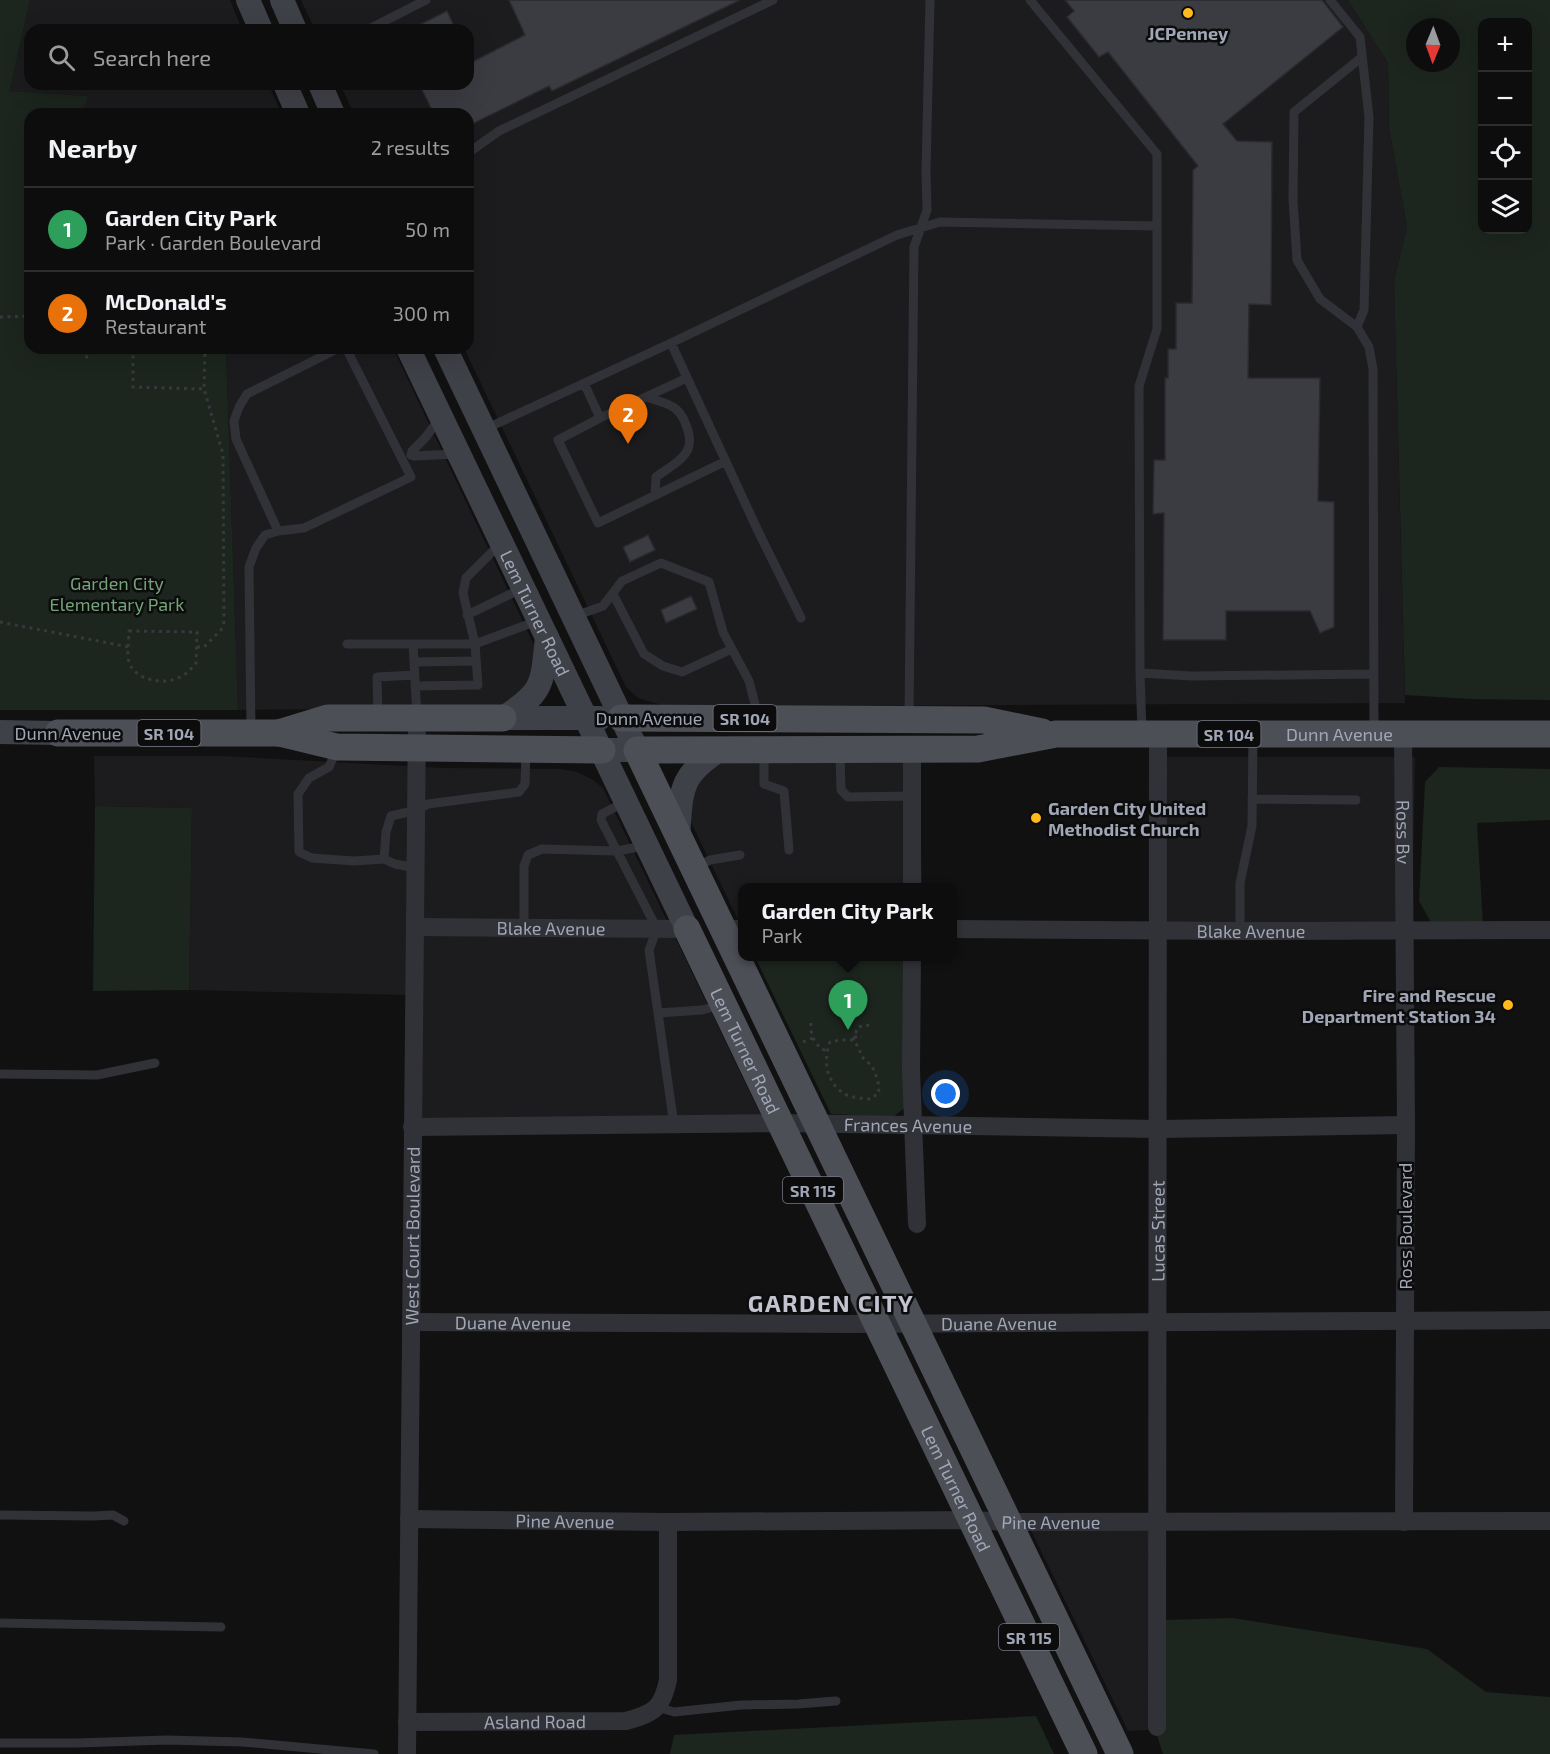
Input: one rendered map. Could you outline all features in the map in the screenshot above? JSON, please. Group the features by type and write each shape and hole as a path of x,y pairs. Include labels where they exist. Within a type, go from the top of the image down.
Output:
{"main road":[{"path":"248,0 258,24"},
{"path":"282,0 293,24"},
{"path":"288,90 295,108"},
{"path":"323,90 330,108"},
{"name":"Lem Turner Road","path":"411,354 1084,1754"},
{"name":"Lem Turner Road","path":"448,354 694,868 733,929"},
{"path":"503,718 525,704 539,686 543,676 543,629"},
{"name":"Dunn Avenue","path":"279,733 328,718 759,718 984,720 1056,734"},
{"name":"Dunn Avenue","path":"0,732 279,733 337,747 526,750 978,749 1056,734 1550,734"},
{"path":"678,835 682,797 687,777 703,760 719,750"},
{"name":"Lem Turner Road","path":"747,961 817,1124 1120,1754"}],"street":[{"name":"West Court Boulevard","path":"407,1754 417,718"},
{"name":"Lucas Street","path":"1150,734 1158,930 1157,1727"},
{"name":"Ross Bv","path":"1403,734 1405,930"},
{"path":"912,749 912,883"},
{"name":"Blake Avenue","path":"415,927 687,929"},
{"name":"Blake Avenue","path":"957,929 1550,930"},
{"name":"Ross Boulevard","path":"1404,1522 1405,930"},
{"path":"912,961 911,1070 917,1224"},
{"name":"Frances Avenue","path":"412,1127 780,1123 1158,1129 1406,1125"},
{"name":"Duane Avenue","path":"411,1322 838,1324 1550,1320"},
{"name":"Pine Avenue","path":"409,1519 668,1522 1550,1521"},
{"path":"657,1707 665,1696 668,1680 668,1522"},
{"name":"Asland Road","path":"407,1722 626,1721 646,1715 657,1707"}],"lane":[{"path":"379,24 426,0"},
{"path":"474,149 499,131 773,0"},
{"path":"909,720 914,247 927,210 930,0"},
{"path":"1030,0 1157,154 1157,329 1139,386 1140,673 1150,734"},
{"path":"1330,0 1360,37 1369,117 1364,310 1357,327"},
{"path":"1362,57 1294,112 1293,200 1297,260 1320,298 1357,327 1369,347 1373,369 1374,734"},
{"path":"484,430 897,235 940,222 1157,226"},
{"path":"671,343 801,618"},
{"path":"278,531 236,439 234,421 239,406 247,394 327,354"},
{"path":"251,733 249,567 256,548 265,535 303,528 411,477 406,457 349,354"},
{"path":"687,378 558,440 597,523 726,461"},
{"path":"584,383 600,418"},
{"path":"646,397 678,410 688,429 690,439 688,449 683,456 656,477 655,495"},
{"path":"406,457 425,438 441,416"},
{"path":"406,457 460,453"},
{"path":"415,686 478,685 475,644 463,593 466,578 502,542"},
{"path":"573,617 603,606 622,581 661,563 709,582 723,632 749,681 759,718"},
{"path":"467,615 523,588"},
{"path":"613,594 644,654 663,666 682,672 732,649"},
{"path":"347,644 475,644 543,629"},
{"path":"413,644 417,718"},
{"path":"414,662 476,661"},
{"path":"1140,673 1192,676 1373,674"},
{"path":"378,718 377,677 415,675"},
{"path":"1239,931 1240,882 1252,826 1253,733"},
{"path":"337,747 329,766 309,778 298,794 299,852 312,858 354,861 384,860 416,868"},
{"path":"840,749 841,790 848,796 912,796"},
{"path":"384,860 386,832 391,816 417,810 428,804 519,792 525,784 526,750"},
{"path":"764,750 764,784 784,790 789,850"},
{"path":"1252,799 1356,800"},
{"path":"627,801 602,814 601,820 657,929 649,950 674,1125"},
{"path":"524,928 524,866 528,855 542,849 616,851 647,846"},
{"path":"694,868 710,860 740,855"},
{"path":"658,1012 702,1010 723,1004"},
{"path":"0,1074 97,1075 155,1063"},
{"path":"0,1515 113,1515 124,1521"},
{"path":"0,1623 221,1627"},
{"path":"657,1707 674,1712 741,1705 836,1701"},
{"path":"0,1743 167,1740 242,1742 374,1754"}],"path":[{"path":"0,316 24,316"},
{"path":"86,354 87,362"},
{"path":"133,354 133,387 204,389"},
{"path":"197,647 204,647 221,630 224,622 223,454 204,389 205,354"},
{"path":"0,622 129,647"},
{"path":"129,631 197,632 196,663 177,679 163,681 147,679 135,671 129,663 129,647 129,631"},
{"path":"811,1023 810,1031 813,1037 822,1050 826,1051"},
{"path":"853,1039 858,1027 870,1025"},
{"path":"803,1042 813,1037"},
{"path":"853,1039 861,1056 872,1066 878,1080 879,1093 870,1099 844,1094 833,1083 827,1072 826,1051 830,1042 862,1037"}],"shaded area":[{"path":"30,0 230,0 240,24 25,24"},
{"path":"301,0 1348,0 1388,63 1389,128 1407,227 1394,281 1405,703 669,707 638,698 626,687 467,354 474,354 474,108 351,108 343,90 474,90 474,24 312,24"},
{"path":"24,27 24,90 271,90 279,108 84,108 87,96 10,91"},
{"path":"226,354 396,354 534,645 536,669 517,699 497,707 238,710"},
{"path":"94,756 222,756 443,768 560,769 577,772 593,780 603,788 769,1132 407,1134 409,995 189,990 192,808 95,806"},
{"path":"1150,757 1415,757 1412,925 1152,923"},
{"path":"919,758 922,883 738,883 738,920 689,818 698,775 727,760"},
{"path":"1162,1527 1165,1729 1128,1731 1030,1528"}],"green space":[{"name":"Garden City Elementary Park","path":"0,0 30,0 10,91 88,96 84,108 24,108 24,354 226,354 238,710 0,710"},
{"path":"1348,0 1550,0 1550,700 1405,695 1394,281 1407,227 1389,128 1388,63"},
{"path":"1439,767 1550,769 1550,820 1477,823 1483,925 1432,924 1419,901 1425,782"},
{"path":"95,806 192,808 189,990 93,991"},
{"path":"757,961 903,961 907,1106 893,1117 831,1114"},
{"path":"1233,1618 1427,1649 1486,1692 1550,1697 1550,1754 1163,1754 1155,1729 1163,1620"},
{"path":"1036,1716 1054,1754 670,1754 674,1735"}],"building":[{"path":"509,0 740,0 552,91 549,86 474,123 474,108 431,108 422,90 474,90 474,61 525,35"},
{"path":"1065,0 1322,0 1343,27 1223,124 1237,141 1272,142 1271,305 1249,304 1248,378 1320,378 1318,501 1334,502 1334,627 1320,633 1310,611 1226,611 1226,640 1163,640 1164,513 1153,514 1154,460 1165,460 1165,378 1168,378 1168,349 1176,349 1176,303 1192,303 1193,170 1198,166 1108,52 1099,57 1067,17 1074,11"},
{"path":"447,11 453,24 421,24"},
{"path":"648,535 655,550 630,562 623,547"},
{"path":"691,596 697,609 666,623 661,610"}],"place":[{"name":"JCPenney","path":"1188,13"},
{"name":"McDonald's","path":"628,444"},
{"name":"Garden City United Methodist Church","path":"1036,818"},
{"name":"Fire and Rescue Department Station 34","path":"1508,1005"},
{"name":"Garden City Park","path":"848,1030"}],"district":[{"name":"GARDEN CITY","path":"831,1302"}]}
